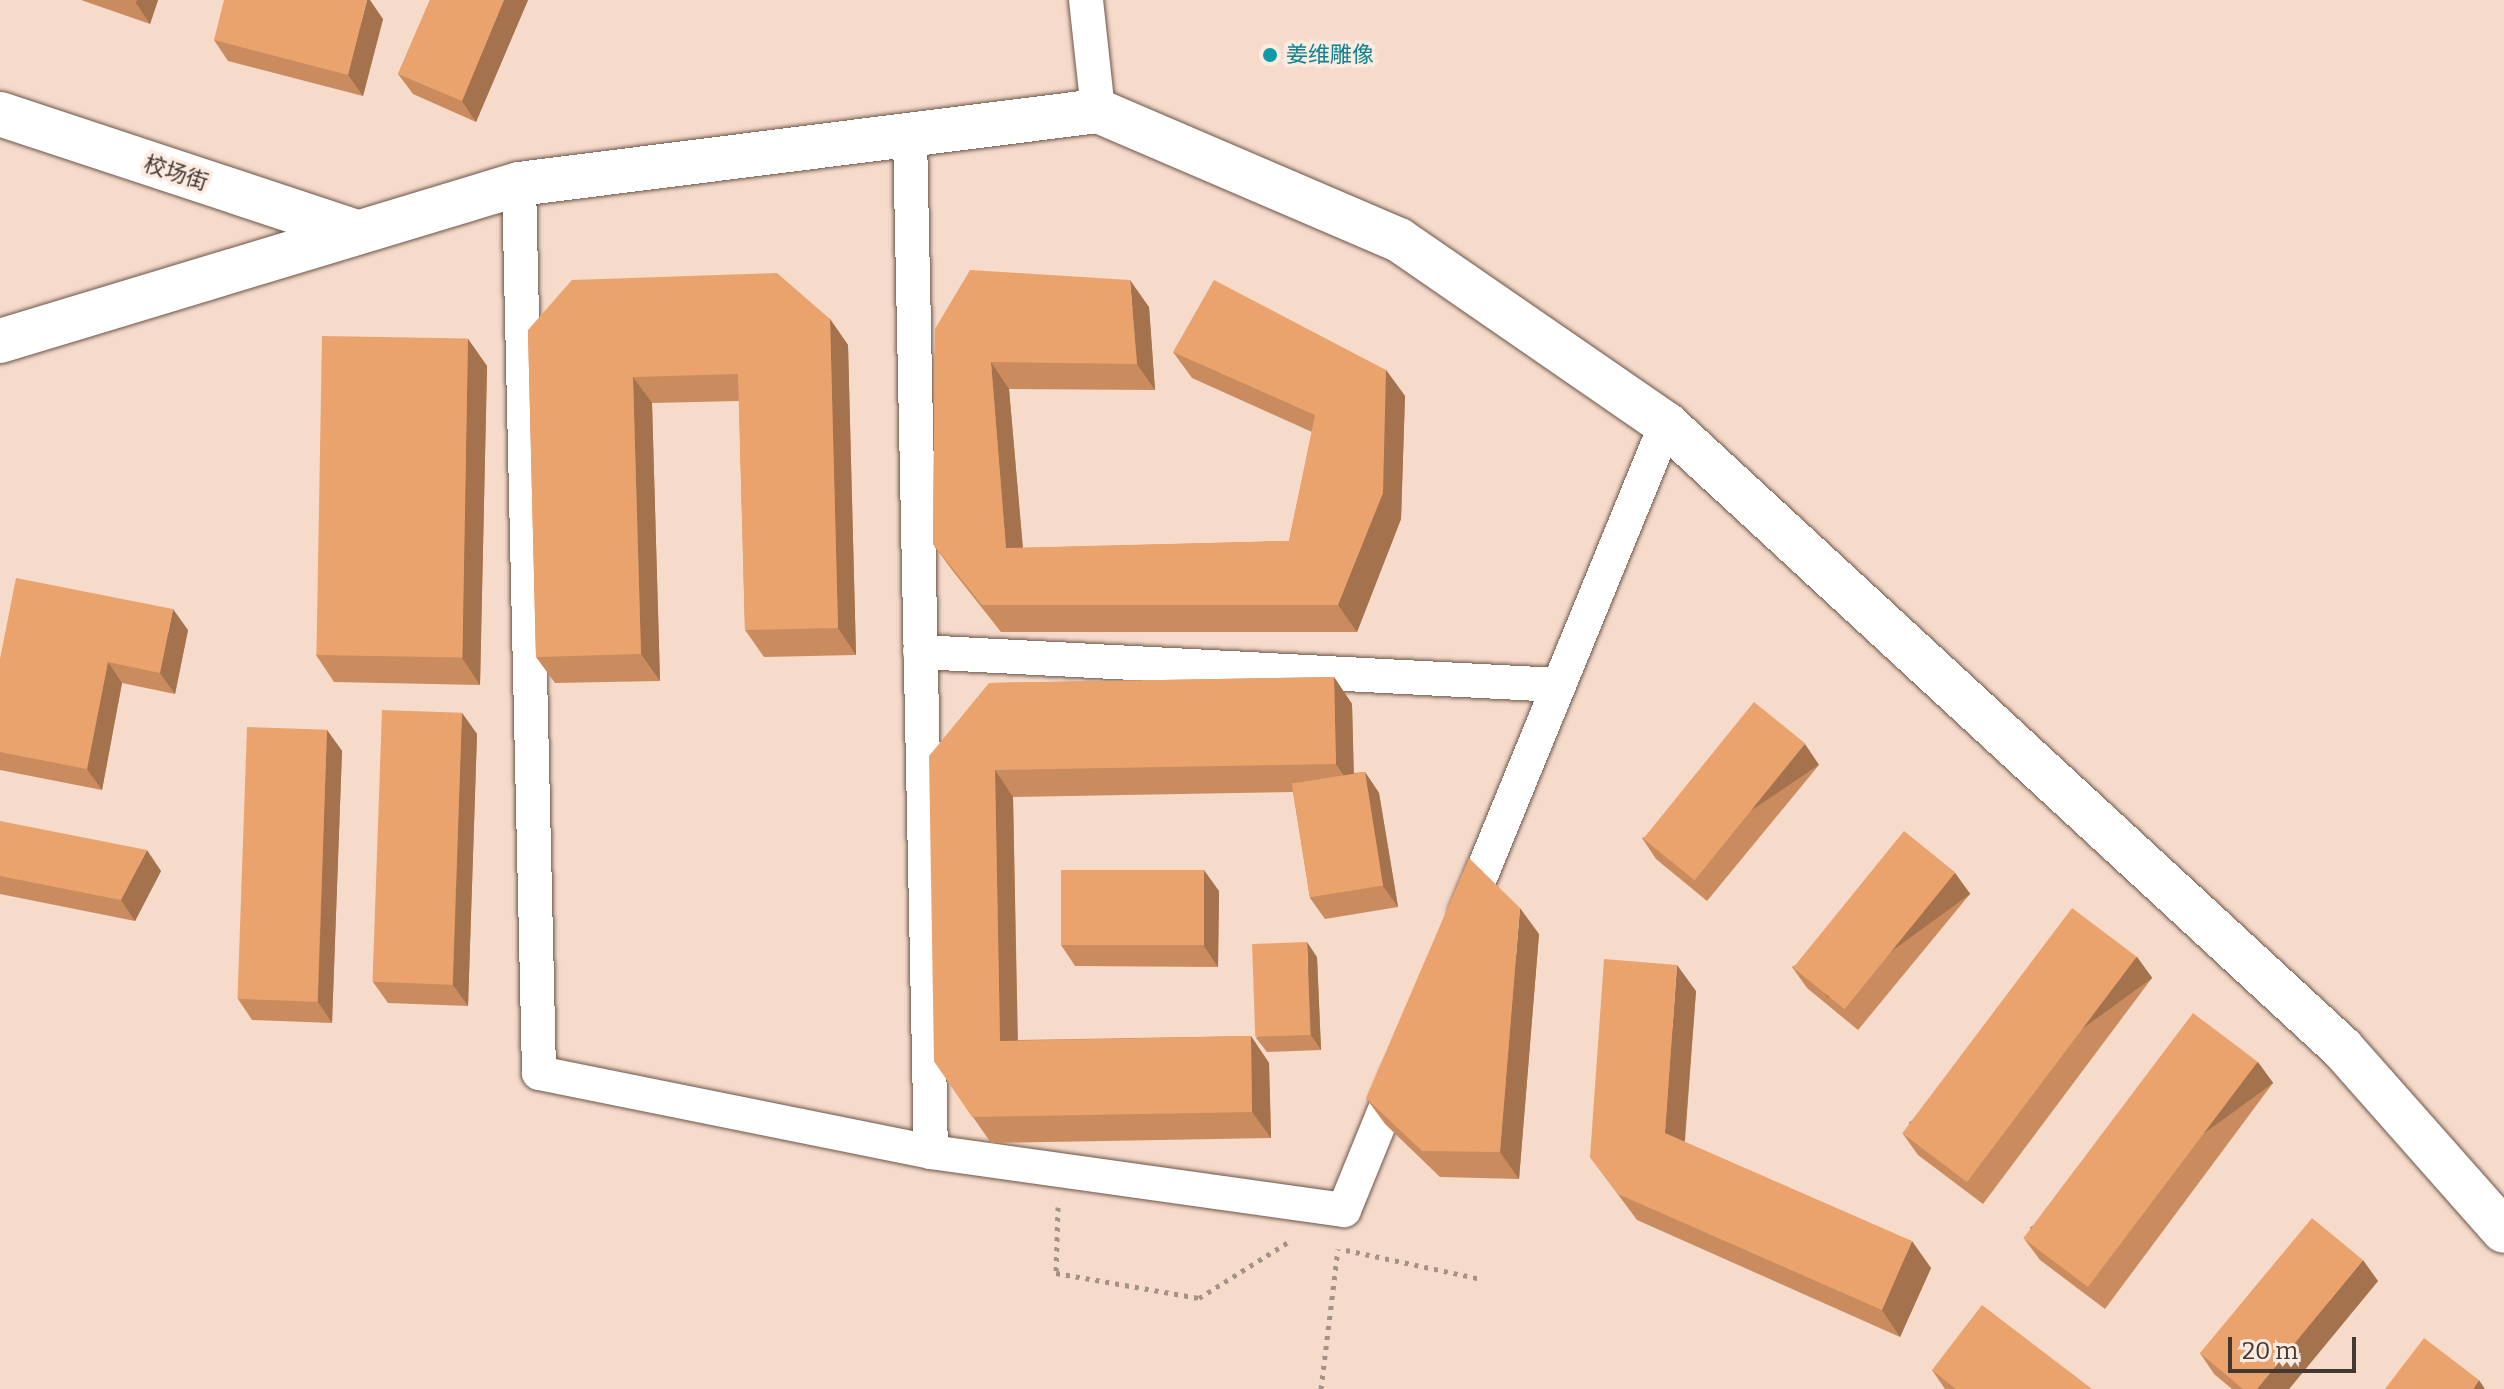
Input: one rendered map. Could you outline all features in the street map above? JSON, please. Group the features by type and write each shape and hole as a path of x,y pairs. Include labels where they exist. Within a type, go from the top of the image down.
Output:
{"street":[{"path":"1086,0 1098,111"},
{"path":"0,341 353,231 519,184 1098,111 1399,240 1666,424 2342,1048 2504,1231"},
{"name":"校场街","path":"0,114 353,231"},
{"path":"910,135 931,1152"},
{"path":"519,184 539,1073 931,1152 1344,1210 1410,1050"},
{"path":"1452,947 1666,424"},
{"path":"920,652 1559,685"}],"path":[{"path":"1059,1170 1056,1273 1199,1298 1293,1239"},
{"path":"1323,1246 1481,1279"},
{"path":"1321,1389 1338,1249"}],"building":[{"path":"224,0 367,0 348,75 214,40"},
{"path":"430,0 504,0 462,101 398,74"},
{"path":"970,270 1130,280 1137,364 991,362 1006,548 1289,541 1315,415 1173,352 1214,280 1386,370 1383,493 1338,605 982,605 933,544 935,329"},
{"path":"777,273 830,319 838,628 745,630 738,374 633,377 641,654 536,657 528,330 572,280"},
{"path":"322,336 468,339 462,657 316,655"},
{"path":"16,578 173,609 160,673 108,662 87,769 0,752 0,659"},
{"path":"1334,677 1336,764 995,770 1000,1041 1251,1036 1252,1112 972,1117 934,1061 929,756 989,683"},
{"path":"1754,702 1805,744 1695,880 1643,839"},
{"path":"382,710 462,713 452,985 373,982"},
{"path":"247,727 327,730 317,1002 238,999"},
{"path":"1365,772 1383,886 1310,897 1292,784"},
{"path":"0,821 147,850 121,900 0,876"},
{"path":"1904,831 1955,873 1845,1009 1793,968"},
{"path":"1469,858 1520,908 1500,1152 1422,1151 1366,1098"},
{"path":"1061,870 1204,870 1204,945 1061,945"},
{"path":"2072,908 2137,957 1967,1182 1902,1133"},
{"path":"1307,942 1310,1035 1255,1037 1252,944"},
{"path":"1604,959 1677,965 1665,1133 1912,1241 1882,1310 1618,1194 1590,1157"},
{"path":"2193,1013 2258,1062 2088,1287 2023,1238"},
{"path":"2312,1218 2363,1260 2257,1389 2243,1389 2200,1353"},
{"path":"1982,1305 2092,1389 1956,1389 1932,1370"},
{"path":"2424,1338 2479,1380 2473,1389 2385,1389"}],"place":[{"name":"姜维雕像","path":"1270,55"}]}
